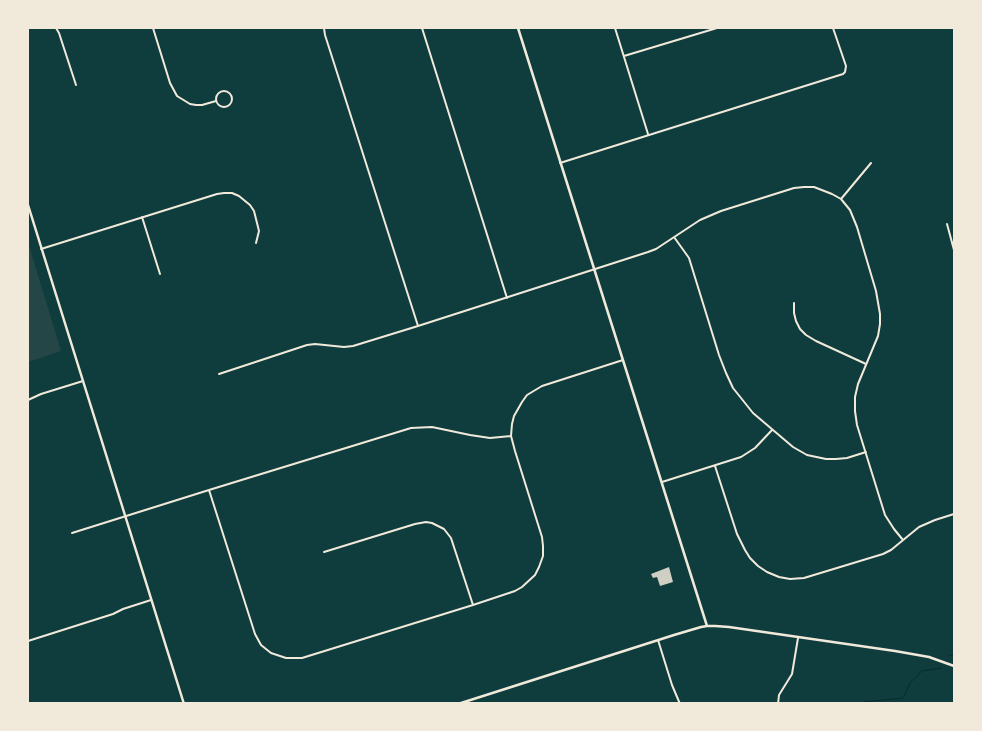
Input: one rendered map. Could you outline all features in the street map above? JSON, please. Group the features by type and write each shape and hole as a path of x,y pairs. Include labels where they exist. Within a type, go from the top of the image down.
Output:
{"street":[{"path":"56,28 76,85"},
{"path":"153,28 170,83 177,96 190,104 196,105 216,101"},
{"path":"324,28 418,326"},
{"path":"422,28 507,298"},
{"path":"518,28 707,626"},
{"path":"615,28 648,134"},
{"path":"624,56 717,28"},
{"path":"560,163 843,74 846,66 833,28"},
{"path":"222,92 229,94 232,98 226,106 219,105 216,101 218,94 222,92"},
{"path":"840,199 871,163"},
{"path":"219,374 307,345 353,346 418,326 656,249 710,215 794,188 814,188 832,194 840,199 850,210 879,302 880,324 878,336 858,384 855,397 855,411 885,515 903,540"},
{"path":"41,249 217,194 232,193 245,200 254,212 259,231 256,243"},
{"path":"28,205 184,704"},
{"path":"142,217 160,274"},
{"path":"947,224 954,250"},
{"path":"674,237 689,258 719,355 733,388 752,413 793,447 807,455 817,458 836,459 847,458 866,452"},
{"path":"794,303 796,321 806,335 866,364"},
{"path":"209,490 255,634 261,645 271,654 286,658 302,658 472,605 522,588 535,575 543,556 542,538 511,436 512,424 517,410 534,390 623,360"},
{"path":"28,400 83,381"},
{"path":"72,533 411,428 432,427 490,438 511,436"},
{"path":"662,482 741,457 763,440 772,430"},
{"path":"715,466 737,534 745,550 758,566 775,575 796,579 813,576 882,554 891,550 919,527 954,514"},
{"path":"324,552 420,523 438,525 448,533 454,543 472,605"},
{"path":"28,642 151,600"},
{"path":"458,704 707,626 918,655 954,666"},
{"path":"778,704 779,695 792,674 798,638"},
{"path":"658,640 680,704"}],"shaded area":[{"path":"28,242 61,351 28,362"}],"building":[{"path":"669,567 673,582 660,586 657,577 653,578 651,574"}],"waterway":[{"path":"949,655 954,656"},
{"path":"861,704 863,702 903,698 910,683 922,671 941,668"}]}
